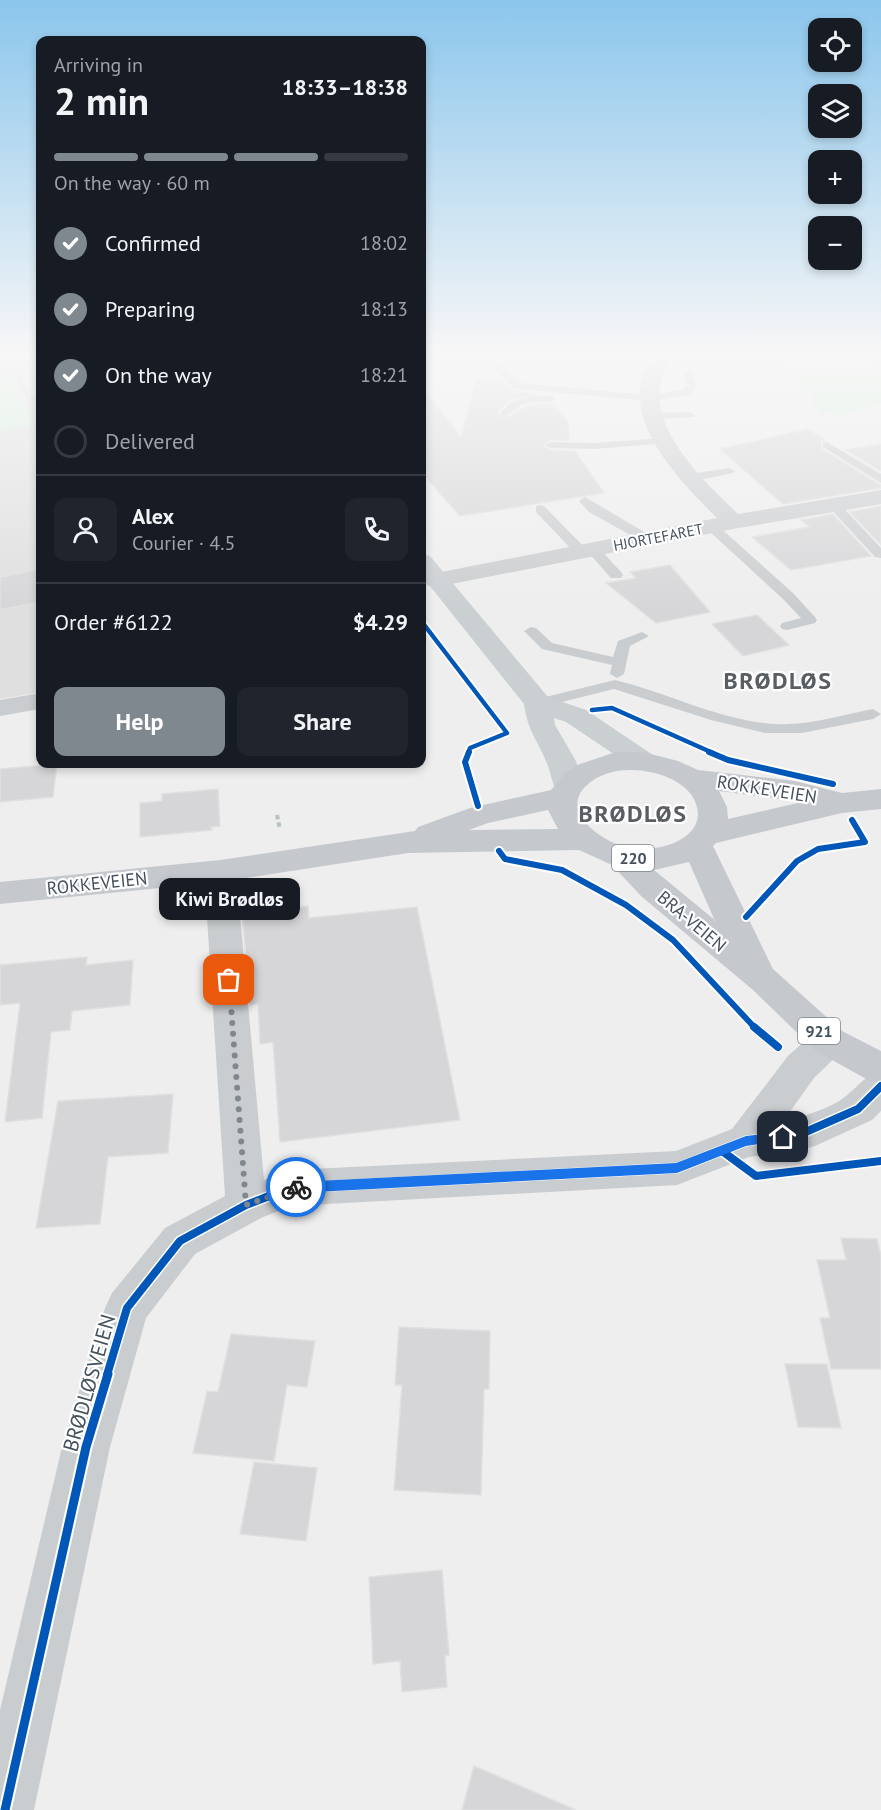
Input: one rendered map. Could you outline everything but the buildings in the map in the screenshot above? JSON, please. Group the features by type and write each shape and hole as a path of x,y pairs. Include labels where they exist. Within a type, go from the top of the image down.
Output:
{"main road":[{"path":"429,571 538,703 576,716 644,761"},
{"path":"538,703 541,725 561,761 566,791"},
{"name":"220","path":"644,761 669,767 690,778 708,795 714,815 703,840 676,855 650,859 622,857 601,850 583,839 570,826 563,811 566,791 586,770 613,762 644,761"},
{"name":"ROKKEVEIEN","path":"690,778 795,791 842,803"},
{"name":"ROKKEVEIEN","path":"408,842 481,815 566,791"},
{"name":"ROKKEVEIEN","path":"703,840 842,803 881,799"},
{"name":"ROKKEVEIEN","path":"0,893 220,871 408,842 583,839"},
{"name":"BRA-VEIEN","path":"703,840 732,921 765,981"},
{"name":"BRA-VEIEN","path":"622,857 653,888 765,981 829,1041 881,1069"}],"street":[{"path":"664,442 722,525"},
{"name":"HJORTEFARET","path":"429,571 587,551 881,497"},
{"path":"0,708 36,702"},
{"path":"220,871 246,1205"},
{"path":"746,1141 801,1067 829,1041"},
{"name":"BRØDLØSVEIEN","path":"4,1810 86,1447 128,1308 180,1241 246,1205 290,1188 677,1168 746,1141 801,1134 858,1109 881,1086"}],"lane":[{"path":"551,445 595,446 643,442"},
{"path":"827,445 881,479"},
{"path":"690,478 729,471"},
{"path":"585,501 593,509 647,539"},
{"path":"834,505 880,554"},
{"path":"540,509 616,575"},
{"path":"722,525 810,620 787,626"},
{"path":"531,631 547,646 618,662"},
{"path":"615,684 623,644 642,636"},
{"path":"538,703 615,684 716,717 765,728 802,728 873,714"}],"shaded area":[{"path":"0,442 36,442 36,693 0,699"}],"cycle path":[{"path":"426,627 507,733 470,748 465,762 478,806"},
{"path":"592,710 612,708 728,760 833,784"},
{"path":"746,917 797,861 818,849 865,842 852,820"},
{"path":"499,851 505,859 562,870 626,905 673,940 749,1023 778,1047"},
{"path":"5,1810 86,1447 127,1308 180,1241 246,1205 290,1188 677,1168 746,1141 801,1134 858,1109 881,1086"},
{"path":"722,1151 756,1176 881,1161"}],"way so far":[{"path":"229,980 246,1205 296,1187"}],"place":[{"name":"Kiwi Brødløs","path":"229,980"}],"district":[{"name":"BRØDLØS","path":"778,680"},
{"name":"BRØDLØS","path":"633,813"}],"route":[{"path":"296,1187 677,1168 746,1141 783,1137"}]}
